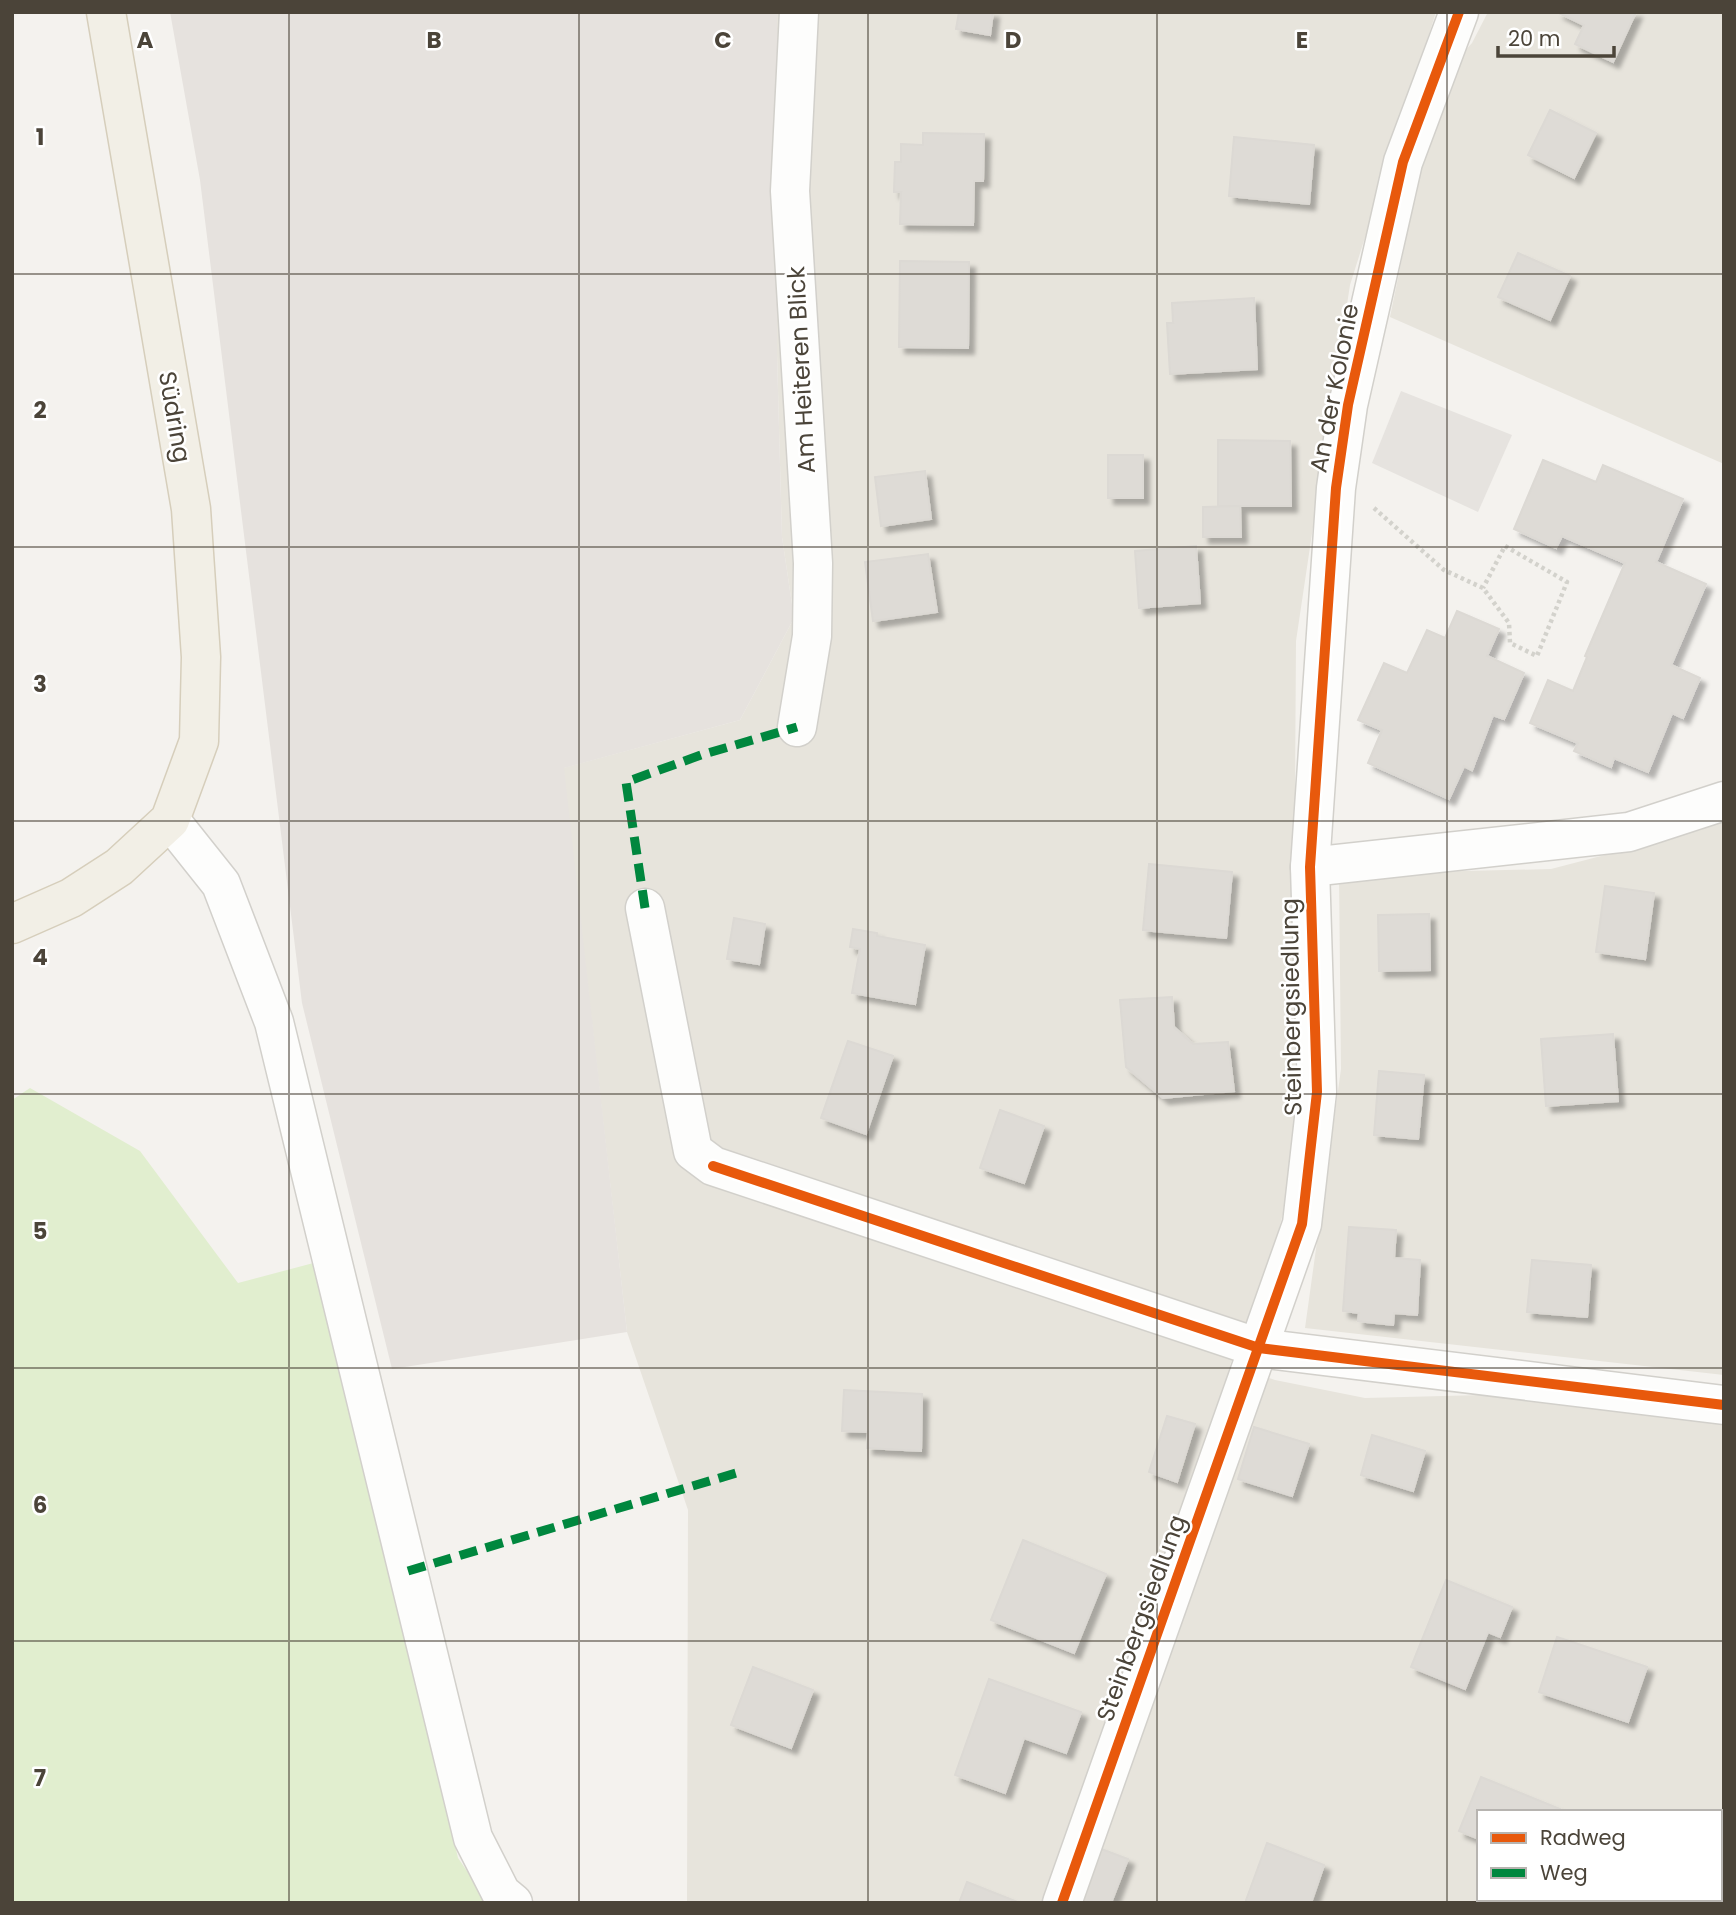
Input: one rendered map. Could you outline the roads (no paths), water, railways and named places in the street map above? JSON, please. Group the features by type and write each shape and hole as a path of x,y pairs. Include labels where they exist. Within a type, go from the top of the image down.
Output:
{"main road":[{"name":"Südring","path":"106,12 191,509 201,657 198,741 170,820"},
{"path":"12,924 71,898 120,867 170,820"}],"street":[{"name":"Am Heiteren Blick","path":"797,727 812,636 813,564 790,191 799,12"},
{"name":"An der Kolonie","path":"1310,867 1336,488 1348,405 1403,162 1459,12"},
{"name":"Steinbergsiedlung","path":"1062,1903 1302,1224 1317,1092 1310,867 1629,832 1724,801"},
{"path":"170,820 221,884 274,1021 473,1838 501,1893 513,1903"},
{"path":"645,908 693,1151 713,1166 1259,1348 1724,1405"}]}
